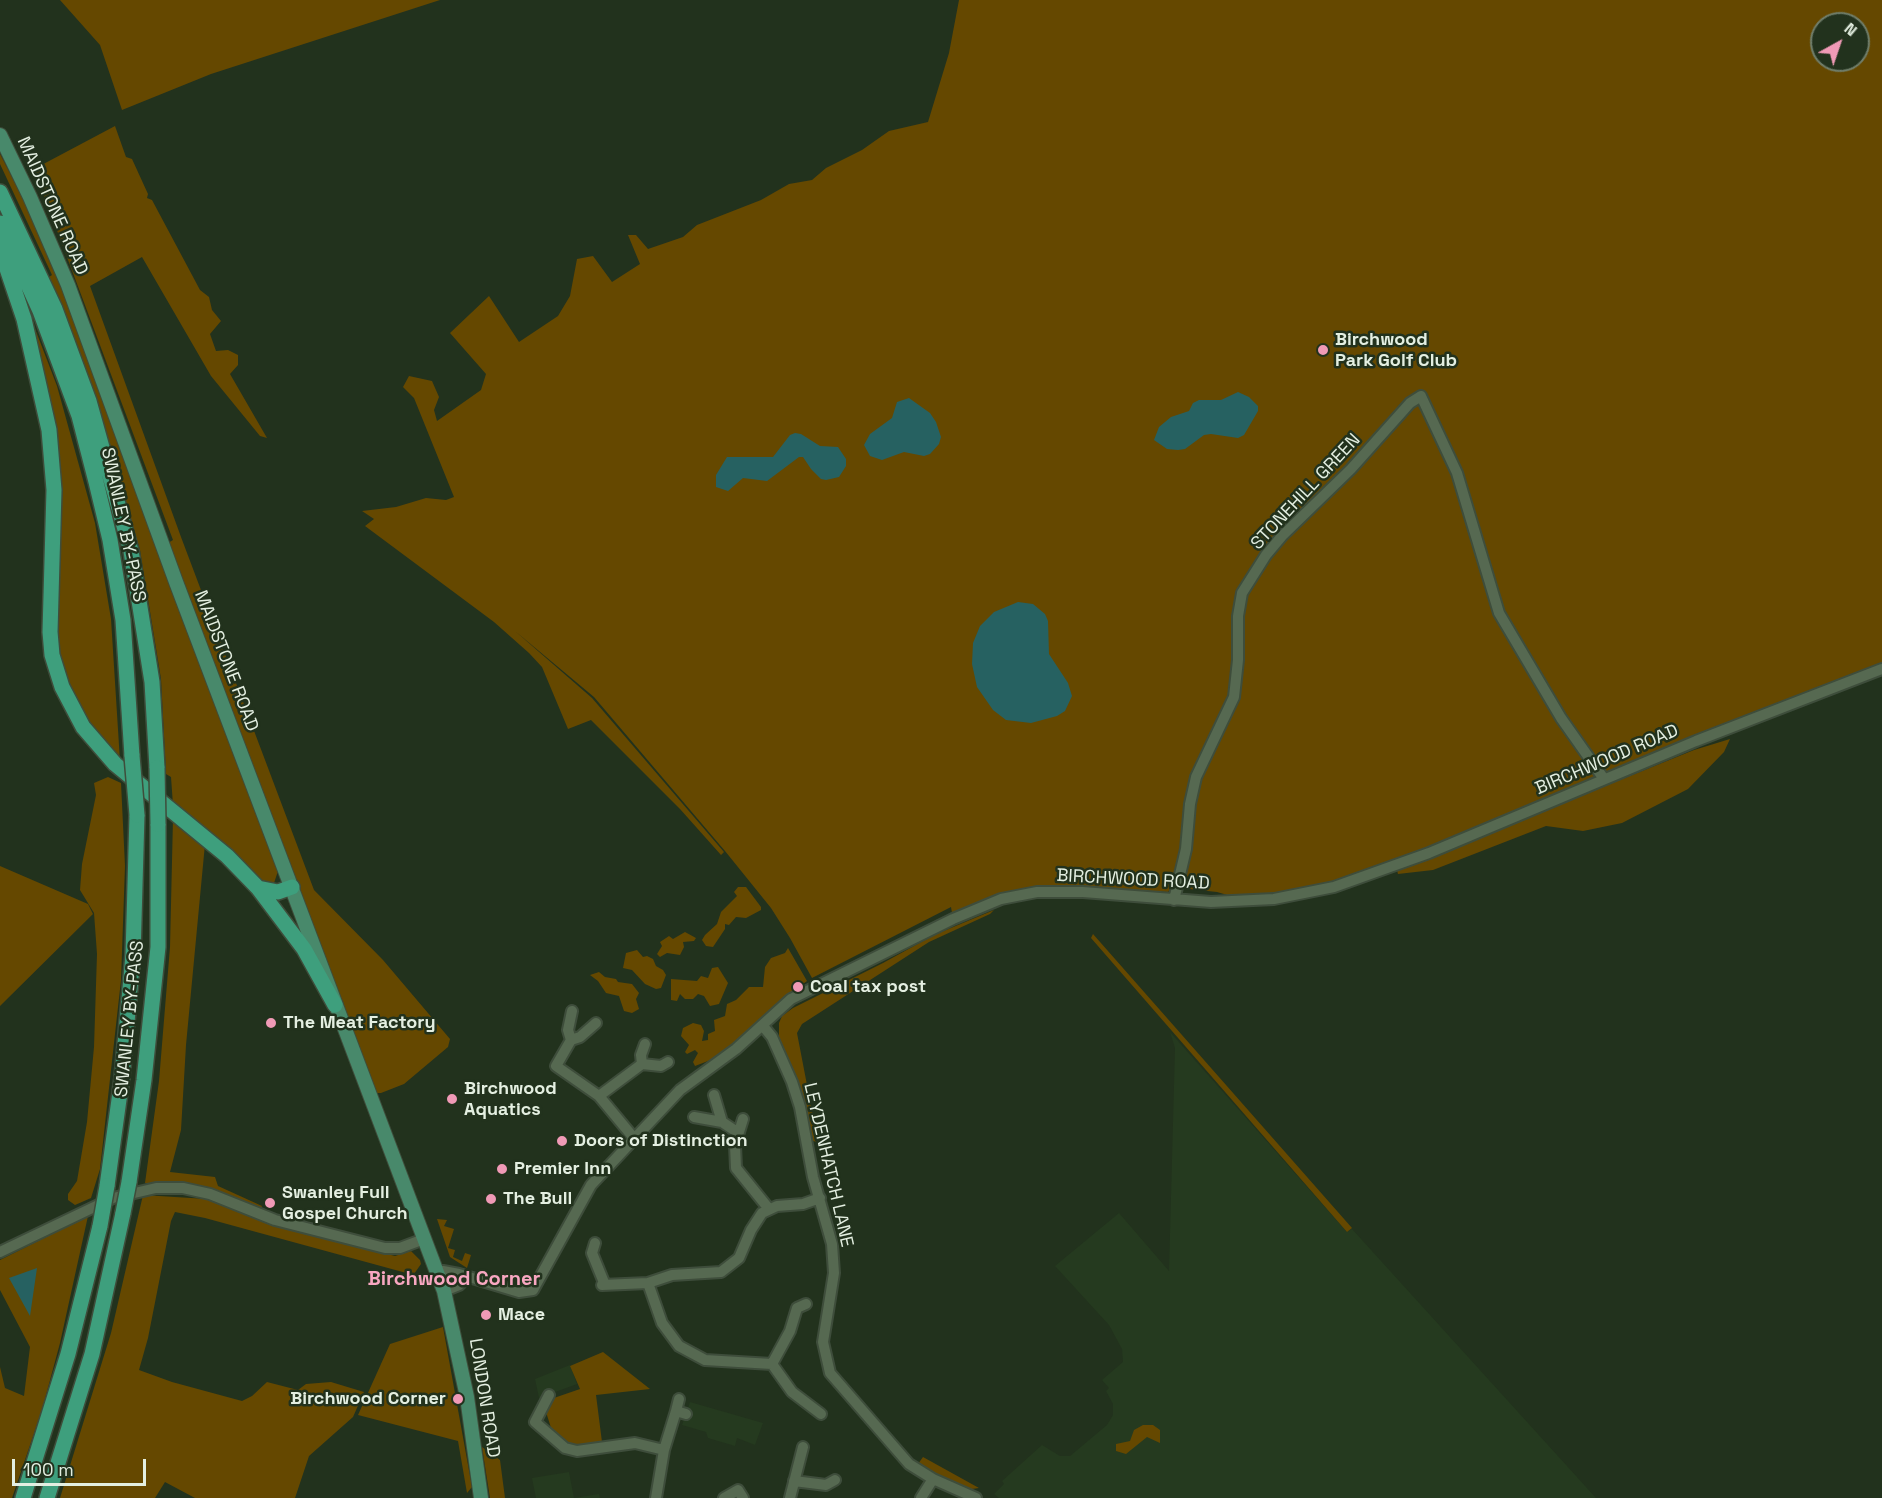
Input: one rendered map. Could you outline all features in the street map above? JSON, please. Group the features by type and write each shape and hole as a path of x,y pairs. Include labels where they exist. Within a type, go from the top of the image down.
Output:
{"highway":[{"path":"0,192 48,310"},
{"path":"0,223 48,310"},
{"path":"0,248 24,319 49,430 54,490 50,632 52,655 62,687 83,727 115,764 227,856 258,888 304,949 335,1005"},
{"name":"SWANLEY BY-PASS","path":"47,1498 92,1354 123,1213 144,1080 158,947 157,768 152,682 131,551 89,401 48,310"},
{"name":"SWANLEY BY-PASS","path":"24,1498 68,1353 100,1226 107,1186 122,1078 134,955 137,815 123,620 110,540 79,416 48,310"},
{"path":"258,888 278,892 292,887"}],"main road":[{"name":"MAIDSTONE ROAD","path":"0,135 68,285 176,582 410,1203"},
{"name":"LONDON ROAD","path":"410,1203 444,1292 460,1357 481,1498"}],"street":[{"name":"STONEHILL GREEN","path":"1174,900 1186,849 1190,804 1196,777 1234,697 1238,660 1238,616 1242,593 1282,536 1351,469 1410,403 1421,396 1457,473 1499,613 1561,718 1604,779"},
{"name":"BIRCHWOOD ROAD","path":"436,1272 443,1271 519,1292 536,1288 583,1196 633,1137 680,1090 763,1026 792,999 953,919 1001,900 1037,892 1059,891 1174,900 1249,901 1334,887 1429,853 1604,779 1882,669"},
{"path":"571,1040 568,1030 572,1011"},
{"path":"596,1023 580,1037 571,1040 556,1066 599,1096 633,1137"},
{"name":"LEYDENHATCH LANE","path":"763,1026 772,1037 792,1082 800,1107 813,1177 832,1244 834,1273 823,1342 830,1373 905,1460 933,1479 976,1498"},
{"path":"642,1064 641,1055 645,1044"},
{"path":"599,1096 642,1064 661,1066 668,1062"},
{"path":"714,1095 722,1122"},
{"path":"694,1118 722,1122 737,1132"},
{"path":"743,1119 737,1132 734,1158 736,1168 769,1209"},
{"path":"0,1252 113,1197 156,1188 183,1188 210,1194 275,1220 385,1248 400,1248 424,1239"},
{"path":"595,1243 592,1253 603,1285 648,1283 672,1275 721,1272 739,1258 756,1220 769,1209 777,1206 803,1204 820,1198"},
{"path":"444,1292 459,1285 466,1278"},
{"path":"648,1283 662,1323 674,1340 689,1353 718,1362 772,1364"},
{"path":"772,1364 790,1331 797,1304"},
{"path":"772,1364 792,1392 821,1414"},
{"path":"549,1395 535,1422 565,1448 577,1451 635,1443 664,1450"},
{"path":"656,1498 664,1450 681,1413 679,1399"},
{"path":"790,1498 803,1447"},
{"path":"921,1498 933,1479"},
{"path":"794,1481 826,1485 835,1480"},
{"path":"724,1498 738,1490 743,1498"}],"shaded area":[{"path":"60,0 440,0 211,74 122,110 100,45"},
{"path":"959,0 1882,0 1882,669 1604,773 1499,824 1371,875 1248,901 1217,892 1180,888 1179,876 1168,892 1062,886 1002,893 952,913 951,907 812,978 771,908 594,697 515,631 592,698 724,852 721,855 680,809 591,720 568,729 542,667 529,653 494,622 365,526 374,519 362,511 396,507 426,498 446,500 454,497 414,398 403,387 409,376 432,381 439,397 434,410 437,421 481,390 486,374 450,333 489,296 519,342 558,316 570,296 577,259 593,256 612,282 640,264 628,235 636,235 648,249 683,237 697,225 761,200 789,184 812,180 826,168 862,150 889,131 928,122 949,53"},
{"path":"115,126 126,157 132,159 148,194 147,198 152,200 200,290 209,297 212,310 221,321 210,334 216,351 228,350 238,355 238,365 230,374 267,438 260,436 211,376 142,257 90,286 181,537 314,890 383,960 450,1039 448,1047 404,1084 381,1093 375,1093 168,543 173,540 34,169"},
{"path":"0,154 24,200 62,287 169,584 278,871 274,883 270,885 263,883 173,805 171,777 166,774 161,679 140,550 102,419 49,277 52,275 0,164"},
{"path":"29,313 57,386 95,523 111,619 120,761 86,720 67,682 56,642 57,550"},
{"path":"1730,739 1724,752 1688,789 1622,823 1583,831 1546,826 1433,870 1398,874 1397,870 1694,750"},
{"path":"108,777 121,783 125,866 121,980 100,1169 91,1198 75,1205 68,1200 68,1194 77,1181 87,1122 94,1047 97,954 94,913 80,890 82,864 96,795 94,783"},
{"path":"173,818 205,844 186,1045 181,1130 170,1172 215,1177 218,1186 262,1206 261,1209 212,1189 182,1184 145,1183 159,1081 170,947"},
{"path":"0,866 88,904 93,914 0,1006"},
{"path":"738,887 746,887 761,910 746,918 736,917 729,925 725,924 725,929 713,947 706,946 702,940 717,924 721,912 737,896 734,892"},
{"path":"994,910 990,914 929,942 802,1024 797,1033 818,1142 813,1141 805,1101 779,1037 779,1023 782,1016 793,1008 934,935"},
{"path":"685,932 696,938 694,941 683,942 684,947 680,955 667,953 660,957 657,954 662,946 660,942 669,936 673,939"},
{"path":"1093,934 1352,1228 1347,1232 1091,938"},
{"path":"788,948 807,981 777,1003 759,1024 721,1056 695,1066 693,1062 698,1053 695,1050 687,1054 685,1052 689,1045 681,1036 683,1028 693,1023 701,1025 704,1031 702,1041 708,1040 708,1034 715,1031 714,1020 725,1016 727,1004 736,1000 749,987 763,987 765,967 771,958 785,953"},
{"path":"637,950 643,957 653,959 656,966 663,970 666,975 661,988 656,989 645,984 632,970 623,968 626,953"},
{"path":"718,967 728,983 719,1004 710,1006 704,996 698,994 693,999 685,999 680,994 677,1001 671,1000 671,979 697,981 701,976 708,978 712,968"},
{"path":"599,972 618,982 632,984 639,993 636,999 639,1009 632,1013 624,1011 619,996 606,993 598,981 590,975"},
{"path":"1170,1032 1347,1232 1352,1229 1596,1498 999,1498 994,1494 1004,1484 1002,1481 1042,1445 1060,1456 1070,1456 1107,1425 1113,1415 1113,1404 1106,1391 1109,1388 1102,1380 1123,1362 1122,1349 1109,1325 1055,1266 1119,1213 1169,1271 1175,1048"},
{"path":"143,1195 207,1199 270,1224 395,1256 411,1251 420,1260 421,1264 414,1274 410,1274 205,1218 175,1212 171,1221 148,1338 139,1370 172,1382 242,1401 252,1396 267,1382 298,1390 306,1384 331,1382 364,1392 353,1417 309,1456 295,1498 195,1498 165,1482 155,1498 60,1498 111,1333"},
{"path":"88,1216 60,1343 42,1410 12,1498 0,1498 0,1367 5,1388 24,1396 30,1347 0,1290 0,1260"},
{"path":"437,1219 447,1220 444,1226 454,1229 448,1248 455,1250 453,1257 462,1261 465,1253 471,1255 467,1268 450,1257"},
{"path":"443,1327 472,1487 467,1493 458,1441 358,1415 390,1344"},
{"path":"603,1352 650,1389 596,1395 602,1442 577,1445 568,1443 552,1431 546,1412 551,1399 580,1389 570,1366"},
{"path":"570,1365 577,1384 539,1398 535,1379"},
{"path":"690,1402 763,1423 755,1445 737,1438 735,1446 708,1438 706,1432 682,1425"},
{"path":"1143,1425 1153,1425 1160,1430 1160,1443 1147,1437 1126,1454 1116,1451 1116,1444 1130,1441 1134,1430"},
{"path":"482,1447 500,1460 505,1498 490,1498"},
{"path":"923,1457 979,1488 965,1490 926,1470 918,1464"},
{"path":"569,1472 574,1498 536,1498 532,1478"},
{"path":"599,1494 600,1498 574,1498"}],"water":[{"path":"1238,392 1249,397 1258,406 1258,411 1244,435 1238,438 1204,435 1185,449 1178,450 1167,449 1154,440 1159,427 1171,417 1189,411 1193,403 1199,400 1221,400"},
{"path":"909,398 930,413 936,422 941,437 939,444 930,454 924,456 904,452 882,460 870,456 864,445 870,434 892,418 897,402"},
{"path":"801,434 820,446 838,447 846,459 846,466 839,477 821,479 803,457 799,457 767,481 743,478 728,491 716,487 716,475 727,457 773,457 790,435"},
{"path":"1018,602 1033,604 1045,614 1048,621 1049,654 1068,683 1072,696 1065,711 1057,716 1031,723 1006,720 993,710 977,687 972,664 973,643 980,626 994,612"},
{"path":"37,1268 30,1316 9,1278"}],"place":[{"name":"Birchwood Park Golf Club","path":"1323,350"},
{"name":"Coal tax post","path":"798,987"},
{"name":"The Meat Factory","path":"271,1023"},
{"name":"Birchwood Aquatics","path":"452,1099"},
{"name":"Doors of Distinction","path":"562,1141"},
{"name":"Premier Inn","path":"502,1169"},
{"name":"The Bull","path":"491,1199"},
{"name":"Swanley Full Gospel Church","path":"270,1203"},
{"name":"Mace","path":"486,1315"},
{"name":"Birchwood Corner","path":"458,1399"}],"district":[{"name":"Birchwood Corner","path":"454,1280"}]}
